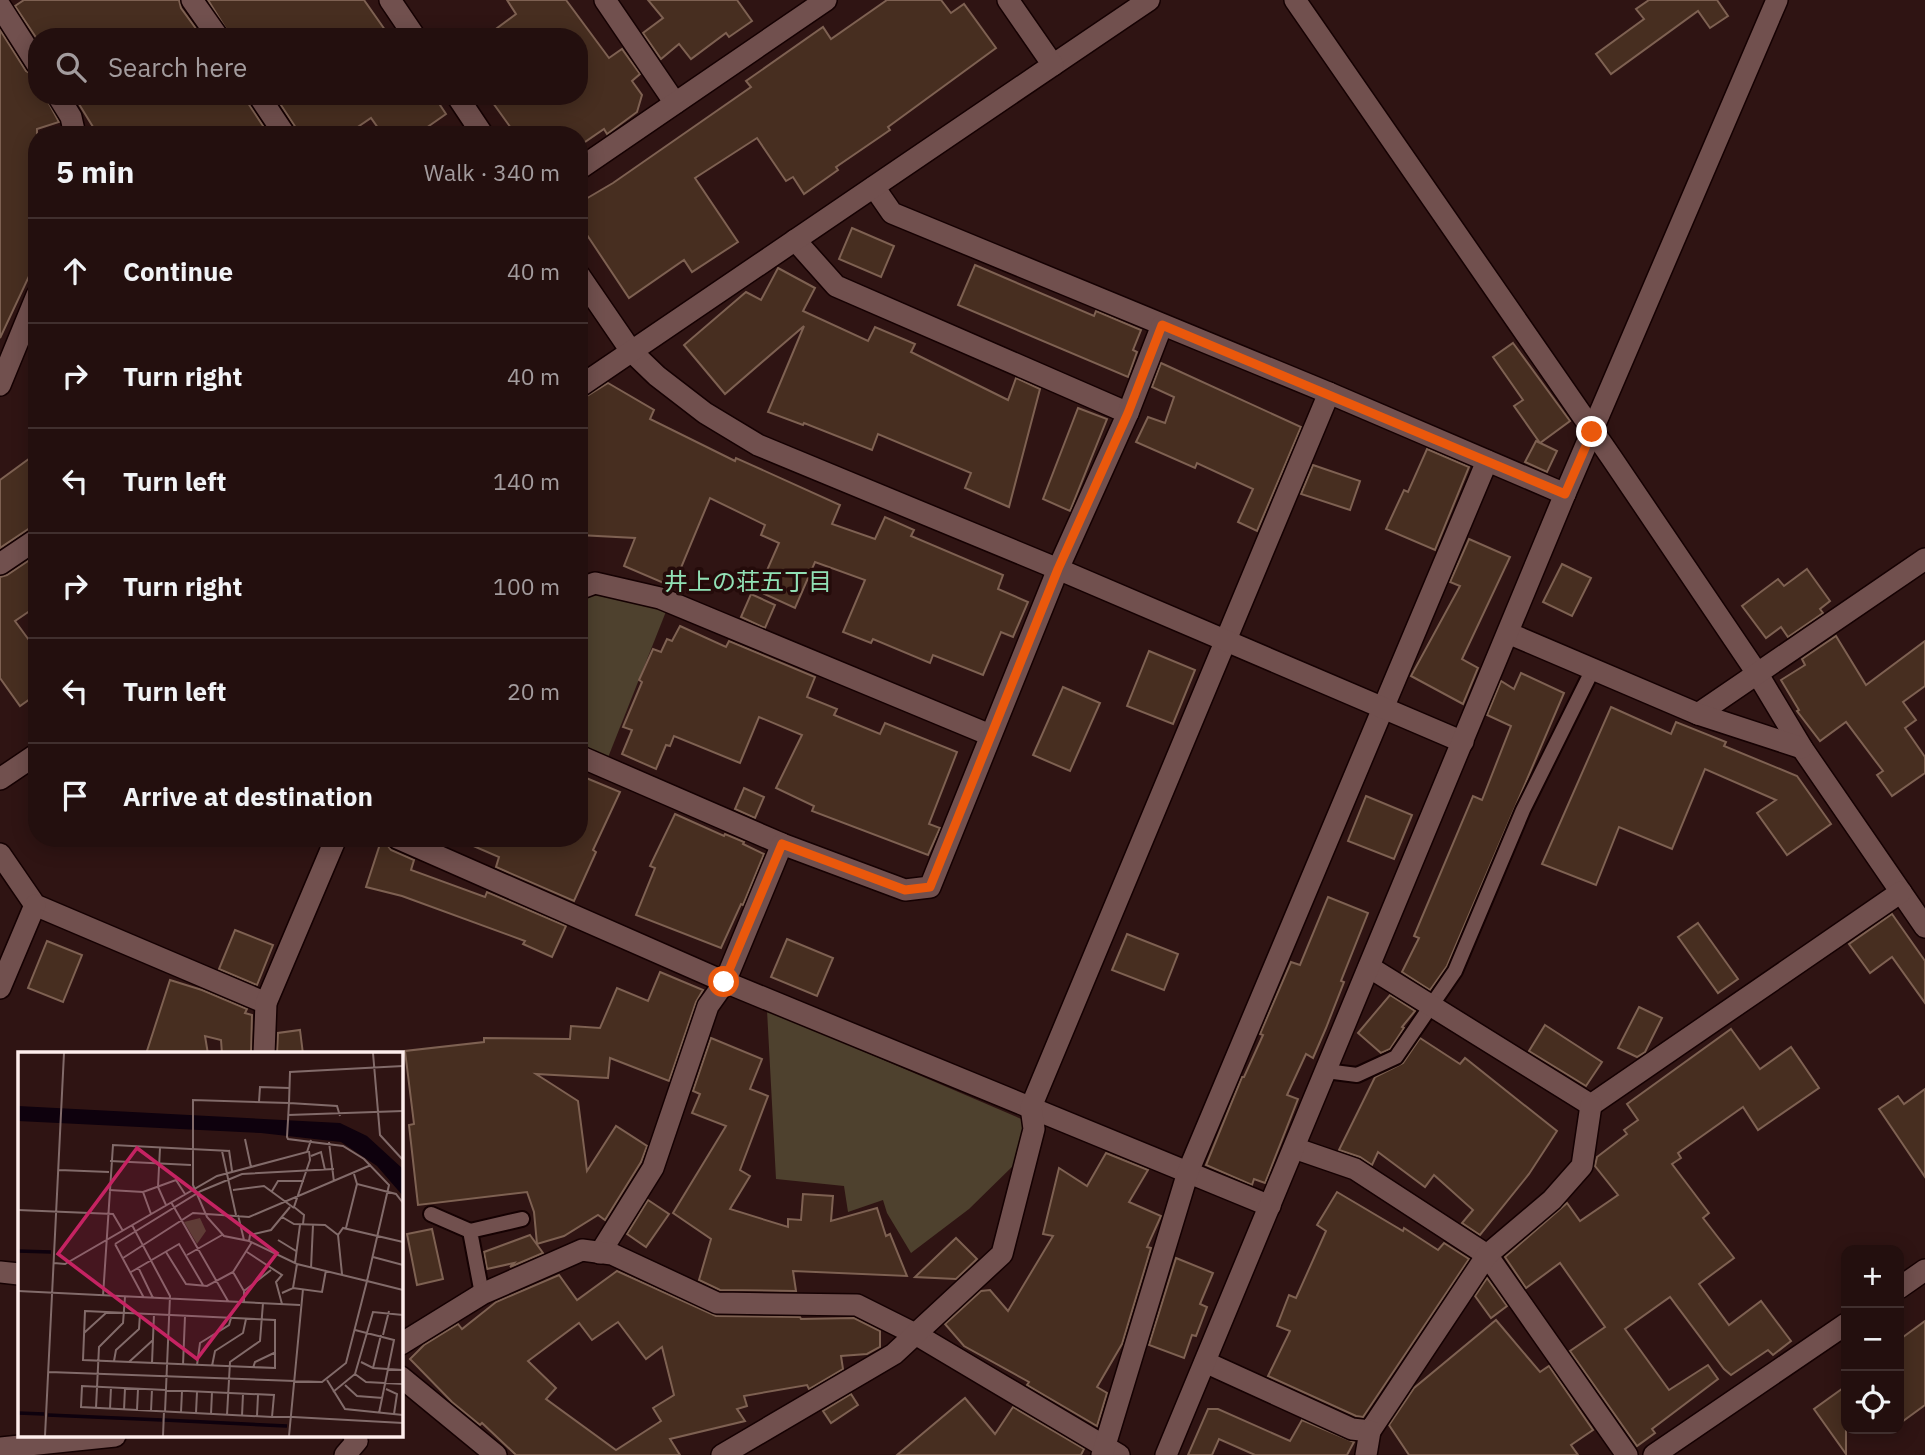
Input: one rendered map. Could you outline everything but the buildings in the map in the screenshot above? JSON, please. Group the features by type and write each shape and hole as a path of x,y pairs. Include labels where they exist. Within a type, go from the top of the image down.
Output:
{"street":[{"path":"192,0 212,28"},
{"path":"390,0 409,28"},
{"path":"605,0 675,103"},
{"path":"588,163 675,103 802,7 826,0"},
{"path":"1008,0 1053,65"},
{"path":"588,381 1149,0"},
{"path":"1295,0 1611,457 1757,673 1802,748 1925,927"},
{"path":"1166,1455 1565,494 1777,0"},
{"path":"0,6 28,50"},
{"path":"64,105 73,126"},
{"path":"265,105 279,126"},
{"path":"463,105 477,126"},
{"path":"874,187 892,213 1329,393 1565,494"},
{"path":"795,240 836,286 1128,413"},
{"path":"588,288 631,351 657,376 705,413 758,445 1058,569 1463,742"},
{"path":"0,385 28,317"},
{"path":"588,760 782,844 905,890 930,887 1058,569 1128,413 1162,325"},
{"path":"722,1455 894,1354 1003,1254 1034,1129 1031,1107 1329,393"},
{"path":"402,1343 482,1294 582,1250 600,1252 612,1254 716,1303 858,1305 917,1335 1108,1452 1188,1172 1385,709 1487,461"},
{"path":"0,564 28,545"},
{"path":"1698,713 1925,559"},
{"path":"588,586 595,583 660,598 990,735"},
{"path":"1508,633 1698,713 1802,748"},
{"path":"0,779 28,760"},
{"path":"600,1252 653,1168 708,1006 724,982 782,844"},
{"path":"264,1052 266,1003 332,847"},
{"path":"417,847 724,982 1270,1206"},
{"path":"0,853 35,905 266,1003"},
{"path":"1366,1455 1370,1431 1487,1255 1552,1200 1582,1166 1591,1105 1900,892"},
{"path":"0,988 35,905"},
{"path":"1369,967 1591,1105"},
{"path":"1294,1148 1355,1169 1487,1255 1627,1455"},
{"path":"1904,1285 1925,1270"},
{"path":"0,1272 18,1274"},
{"path":"1654,1455 1841,1327"},
{"path":"1205,1362 1352,1429 1370,1431"},
{"path":"402,1378 496,1455"},
{"path":"0,1448 96,1438"}],"lane":[{"path":"1326,1071 1357,1074 1396,1057 1455,971 1523,810 1593,669"},
{"path":"431,1214 470,1231 522,1219"},
{"path":"470,1231 482,1294"}],"shaded area":[{"path":"598,591 667,609 607,760 588,753 588,594"},
{"path":"767,1010 1026,1121 1017,1162 969,1209 911,1253 887,1213 883,1200 848,1212 844,1186 776,1179"}],"district":[{"name":"井上の荘五丁目","path":"748,582"}],"route":[{"path":"724,982 782,844 905,890 930,887 1058,569 1128,413 1162,325 1565,494 1592,432"}]}
